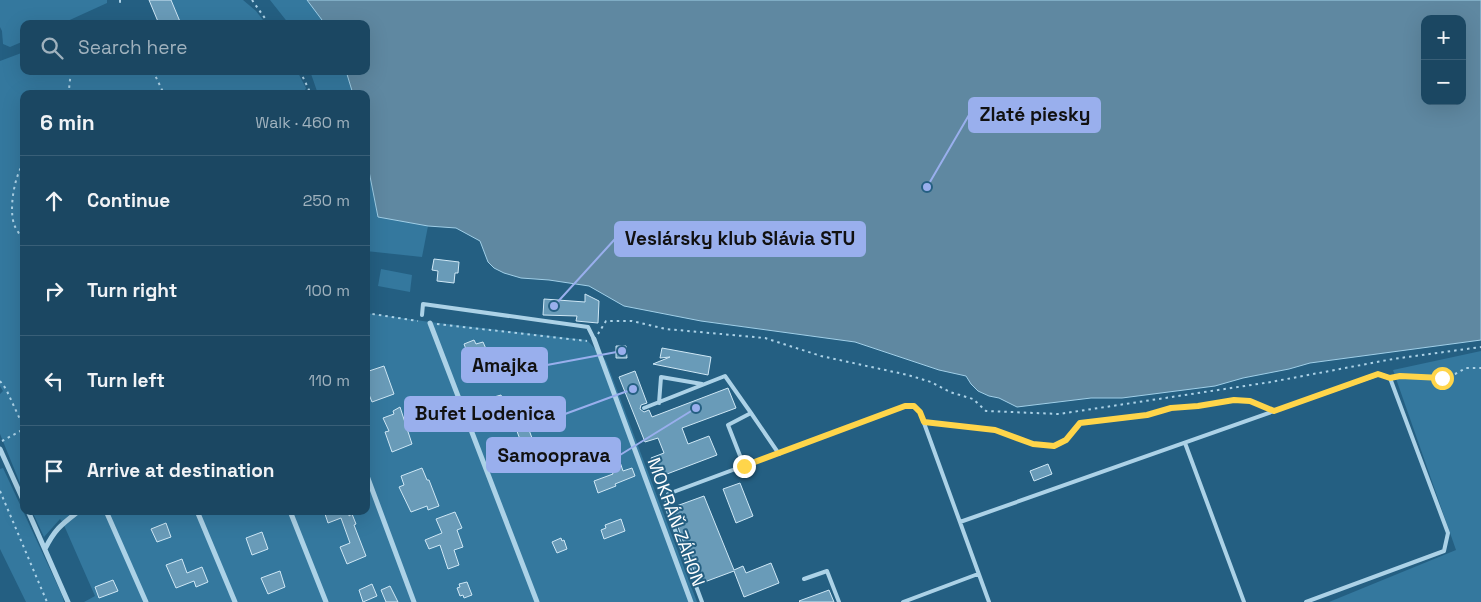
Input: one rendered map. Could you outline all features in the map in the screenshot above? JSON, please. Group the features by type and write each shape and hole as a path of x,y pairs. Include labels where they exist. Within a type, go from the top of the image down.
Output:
{"street":[{"path":"430,323 537,602"},
{"name":"MOKRÁŇ ZÁHON","path":"594,339 691,602"},
{"path":"0,449 20,493"},
{"path":"370,485 414,602"},
{"path":"30,515 68,602"},
{"path":"45,550 54,533 73,515"},
{"path":"108,515 146,602"},
{"path":"199,515 235,602"},
{"path":"292,515 326,602"}],"lane":[{"path":"422,315 423,304 588,327 594,339"},
{"path":"960,522 1378,374 1390,378 1448,533 1444,551 1306,602"},
{"path":"644,408 724,376 778,454"},
{"path":"659,403 661,377 704,385"},
{"path":"702,602 666,506 668,494 905,406 914,406 920,412 989,602"},
{"path":"744,466 728,425 751,414"},
{"path":"1185,443 1244,602"},
{"path":"804,579 827,571 839,602"},
{"path":"903,602 978,574"}],"path":[{"path":"252,0 266,20"},
{"path":"69,90 71,75"},
{"path":"155,75 162,90"},
{"path":"302,75 309,90"},
{"path":"20,169 12,204 14,224 20,234"},
{"path":"370,314 430,323 587,341 594,339 606,321 632,321 666,329 765,338 821,356 908,375 930,382 950,392 972,399 986,411 1059,414 1271,382 1393,359 1481,347"},
{"path":"1390,378 1400,376 1442,378 1466,368 1481,368"},
{"path":"0,381 6,389 20,419"},
{"path":"924,422 995,430 1033,444 1054,446 1066,440 1080,423 1147,415 1171,408 1234,400 1250,401 1274,411"},
{"path":"0,442 20,430"},
{"path":"0,491 47,602"}],"shaded area":[{"path":"0,0 107,0 107,3 70,20 20,20 20,43 10,47 3,44 0,27"},
{"path":"171,0 243,0 263,20 179,20"},
{"path":"270,0 307,0 322,20 286,20"},
{"path":"307,0 1481,0 1481,340 1310,363 1215,386 1122,398 1091,398 1017,407 978,391 966,376 939,370 855,342 701,321 624,306 589,286 521,278 504,273 494,268 488,262 480,241 456,228 428,226 378,217 370,176 370,90 352,90 347,75 370,75 370,20 322,20"},
{"path":"20,54 20,75 299,75 306,88 305,90 20,90 20,483 0,434 0,394 3,391 0,386 0,61"},
{"path":"311,75 347,75 352,90 317,90"},
{"path":"370,176 378,217 428,226 422,257 370,251"},
{"path":"381,269 412,275 410,292 378,286"},
{"path":"370,314 587,340 606,361 697,602 84,602 95,596 60,519 44,537 34,515 370,515"},
{"path":"1481,351 1481,602 1329,602 1456,550 1393,370"},
{"path":"3,468 20,505 20,515 25,515 64,602 26,602 0,549 0,469"}],"building":[{"path":"149,0 171,0 179,20 157,20"},
{"path":"434,259 459,262 458,273 455,273 454,283 437,281 438,271 432,270"},
{"path":"585,294 599,301 598,323 576,321 577,316 543,315 544,299 585,302"},
{"path":"474,340 476,344 483,342 487,351 469,357 464,344"},
{"path":"616,346 626,346 627,358 616,358"},
{"path":"662,348 711,357 708,375 653,364 670,357 660,358"},
{"path":"384,366 394,394 372,402 370,397 370,371"},
{"path":"635,371 647,403 641,405 640,409 644,412 649,410 652,417 728,388 736,408 682,428 688,444 709,436 717,455 659,477 651,458 664,453 658,438 645,442 619,377"},
{"path":"501,395 514,428 505,431 494,397"},
{"path":"400,407 412,444 392,452 385,432 389,431 383,418 394,414 393,411"},
{"path":"526,422 532,438 521,442 515,426"},
{"path":"572,438 575,446 573,447 578,459 568,463 563,451 547,457 543,449"},
{"path":"619,459 623,471 632,468 635,476 598,493 594,481 613,474 609,463"},
{"path":"1048,464 1052,474 1034,481 1030,471"},
{"path":"422,468 439,506 428,510 427,506 411,512 399,487 404,485 401,476"},
{"path":"740,483 753,516 736,523 723,489"},
{"path":"704,496 734,570 743,566 746,573 771,563 779,583 744,597 734,571 699,584 671,508"},
{"path":"455,512 462,528 457,530 463,547 454,550 459,565 448,569 440,545 429,549 425,540 442,533 436,519"},
{"path":"325,515 352,515 356,524 354,525 366,556 347,564 340,547 350,543 341,518 328,523"},
{"path":"621,519 625,531 604,539 601,530 606,528 605,525"},
{"path":"166,523 171,537 157,542 151,529"},
{"path":"262,532 268,549 252,555 246,538"},
{"path":"561,538 562,541 564,540 567,549 557,553 552,542"},
{"path":"182,559 187,573 202,567 208,582 196,587 194,581 176,588 166,565"},
{"path":"280,571 285,587 268,594 261,578"},
{"path":"113,580 118,591 99,598 95,587"},
{"path":"467,582 472,595 464,598 463,595 460,596 457,588 460,587 459,584"},
{"path":"372,584 377,596 363,602 359,590"},
{"path":"390,586 398,602 386,602 381,590"},
{"path":"829,590 834,602 799,601"}],"place":[{"name":"Zlaté piesky","path":"927,187"},
{"name":"Veslársky klub Slávia STU","path":"554,306"},
{"name":"Amajka","path":"622,351"},
{"name":"Bufet Lodenica","path":"633,389"},
{"name":"Samooprava","path":"696,408"}],"route":[{"path":"744,466 905,406 914,406 920,412 924,422 995,430 1033,444 1054,446 1066,440 1080,423 1147,415 1171,408 1234,400 1250,401 1274,411 1378,374 1390,378 1400,376 1442,378"}]}
